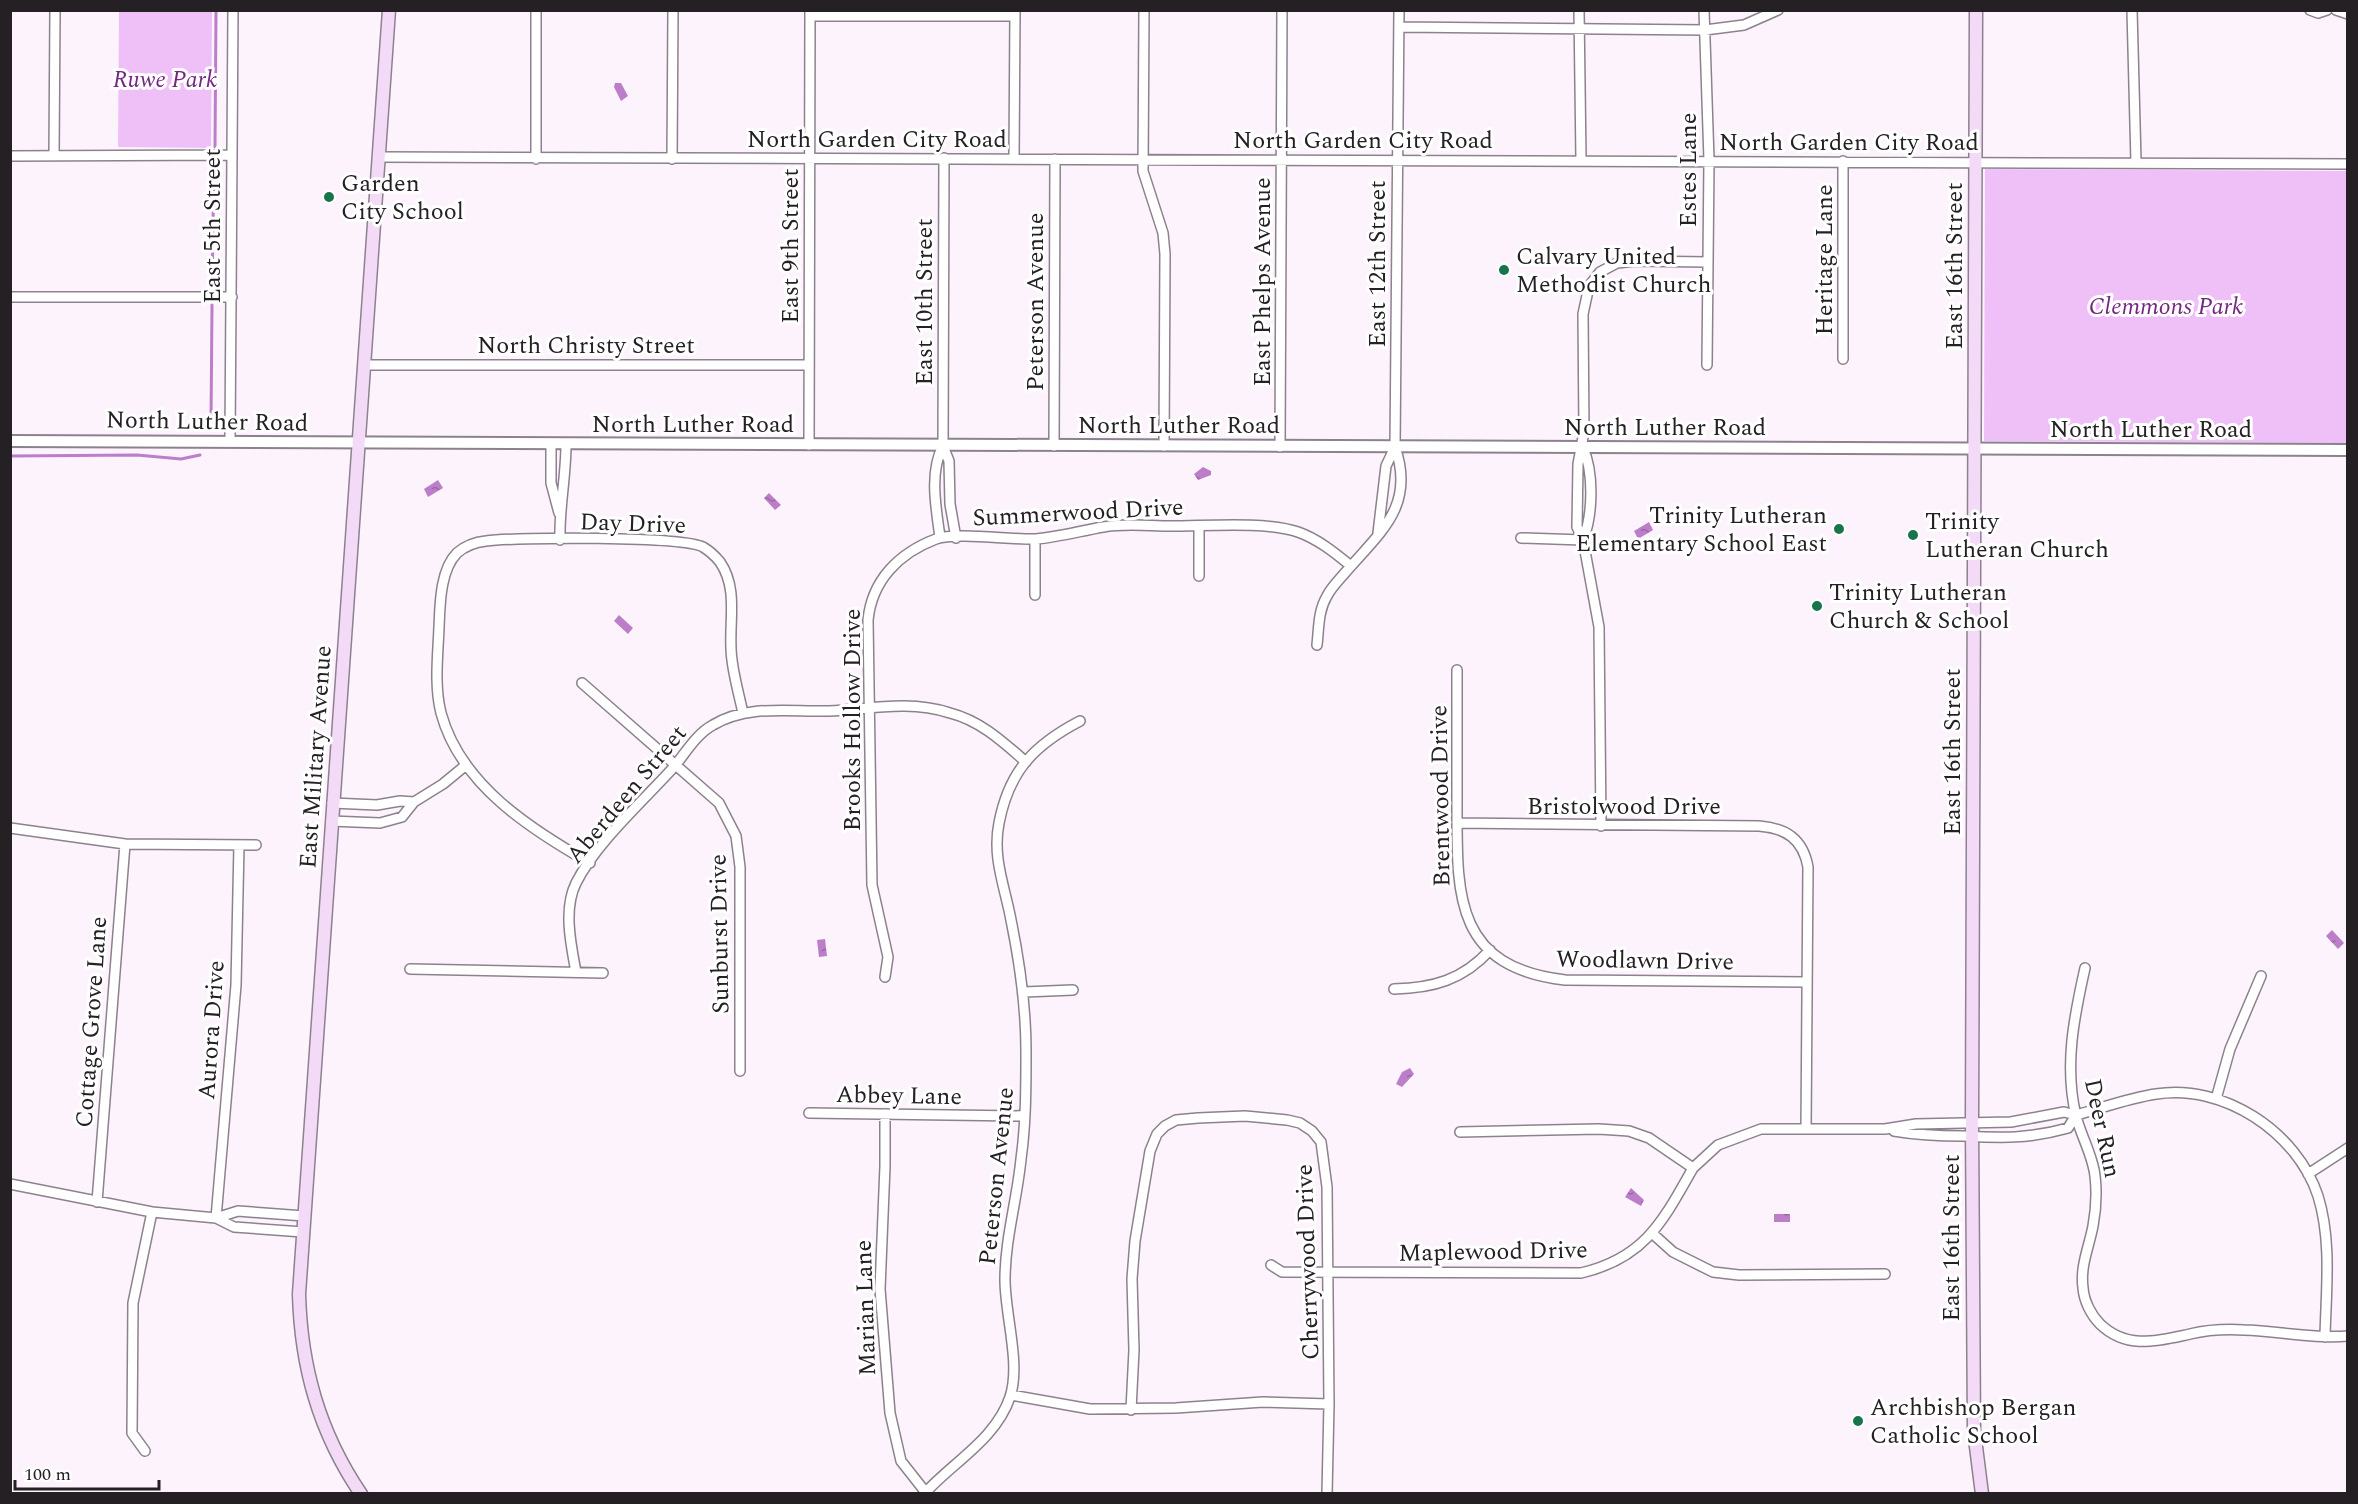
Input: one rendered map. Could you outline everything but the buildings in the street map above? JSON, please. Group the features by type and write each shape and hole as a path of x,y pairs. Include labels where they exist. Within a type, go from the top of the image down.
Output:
{"main road":[{"name":"East Military Avenue","path":"361,1494 333,1449 307,1374 300,1324 304,1216 389,10"},
{"name":"East 16th Street","path":"1976,10 1973,1421 1982,1494"}],"street":[{"path":"54,155 56,10"},
{"name":"East 5th Street","path":"230,441 233,10"},
{"path":"536,10 536,159"},
{"path":"672,159 673,10"},
{"path":"1144,10 1142,159 1148,191 1163,233 1166,254 1164,446"},
{"name":"East Phelps Avenue","path":"1280,447 1282,10"},
{"name":"East 12th Street","path":"1317,645 1320,612 1327,594 1393,517 1399,497 1401,463 1395,447 1399,10"},
{"path":"1579,10 1581,160"},
{"name":"Estes Lane","path":"1704,10 1709,160 1707,365"},
{"path":"1399,27 1705,30 1750,23 1778,10"},
{"path":"2132,10 2136,162"},
{"path":"2310,10 2318,13 2327,10"},
{"path":"2336,10 2348,14"},
{"path":"810,13 1015,13 1014,159"},
{"name":"East 9th Street","path":"809,445 810,13"},
{"path":"10,156 232,155"},
{"name":"North Garden City Road","path":"378,157 2348,164"},
{"name":"East 10th Street","path":"943,446 944,158"},
{"name":"Peterson Avenue","path":"1054,446 1055,159"},
{"name":"Heritage Lane","path":"1843,161 1843,359"},
{"path":"1601,826 1599,627 1583,540 1589,527 1589,462 1583,447 1583,314 1589,286 1600,272 1617,263 1707,262"},
{"path":"10,297 232,297"},
{"name":"North Christy Street","path":"364,365 809,365"},
{"name":"North Luther Road","path":"10,441 2348,450"},
{"path":"550,444 551,483 559,513 560,540"},
{"path":"559,513 566,480 566,444"},
{"path":"940,537 935,502 936,459 943,446"},
{"path":"943,446 949,461 950,504 956,537"},
{"name":"East 12th Street","path":"1378,533 1386,466 1395,447"},
{"name":"Summerwood Drive","path":"940,537 1035,539 1068,535 1105,526 1280,528 1314,539 1351,566"},
{"path":"1198,576 1200,526"},
{"name":"Brooks Hollow Drive","path":"885,977 888,957 872,885 868,620 874,591 897,560 940,537"},
{"path":"1521,538 1583,540"},
{"path":"1035,539 1035,594"},
{"name":"Day Drive","path":"590,863 518,816 494,797 466,765 441,714 438,695 439,620 446,575 456,555 462,549 485,541 560,540 682,542 703,546 719,560 726,573 732,601 731,659 743,713"},
{"name":"Brentwood Drive","path":"1457,670 1456,867 1463,907 1490,950"},
{"name":"Sunburst Drive","path":"582,683 719,803 736,836 740,867 740,1071"},
{"name":"Aberdeen Street","path":"576,972 571,944 571,901 576,882 602,846 711,725 743,713 918,706 953,713 990,731 1026,762"},
{"name":"Peterson Avenue","path":"926,1493 990,1432 1003,1415 1011,1395 1014,1379 1005,1305 1005,1268 1025,1116 1024,992 996,852 1006,797 1015,776 1037,747 1055,734 1080,722"},
{"path":"331,821 380,823 402,816 414,802 443,784 466,765"},
{"path":"332,803 376,805 400,801 414,802"},
{"name":"Bristolwood Drive","path":"1457,823 1759,826 1775,828 1789,834 1802,845 1808,867 1807,982"},
{"path":"10,828 125,844 256,845"},
{"name":"Cottage Grove Lane","path":"97,1202 125,844"},
{"name":"Aurora Drive","path":"216,1218 236,985 239,845"},
{"path":"1394,989 1423,988 1441,984 1471,968 1490,950"},
{"name":"Woodlawn Drive","path":"1490,950 1522,972 1565,980 1807,982"},
{"name":"Deer Run","path":"2085,968 2070,1046 2076,1115 2095,1174 2096,1200 2093,1227 2082,1270 2083,1290 2089,1309 2106,1329 2118,1337 2139,1343 2162,1342 2217,1330 2325,1337 2348,1336"},
{"path":"410,969 603,973"},
{"path":"2216,1099 2230,1048 2261,976"},
{"path":"1806,1129 1807,982"},
{"path":"1024,992 1073,990"},
{"path":"2076,1115 2158,1093 2187,1094 2216,1099 2242,1110 2265,1124 2288,1146 2308,1174 2318,1196 2327,1257 2325,1337"},
{"name":"Maplewood Drive","path":"1271,1265 1282,1272 1581,1273 1604,1268 1622,1259 1653,1234 1693,1168 1718,1145 1735,1137 1761,1129 1885,1129 1916,1124 2011,1122 2064,1112 2076,1115 2068,1128 2032,1137 1989,1139 1915,1135 1885,1129"},
{"name":"Abbey Lane","path":"809,1113 1025,1116"},
{"name":"Marian Lane","path":"885,1114 880,1289 885,1367 895,1442 901,1461 926,1493"},
{"name":"Cherrywood Drive","path":"1131,1410 1134,1350 1132,1279 1150,1151 1164,1126 1187,1119 1245,1116 1287,1120 1312,1131 1321,1142 1325,1157 1329,1273 1327,1494"},
{"path":"1460,1132 1599,1128 1629,1131 1649,1138 1693,1168"},
{"path":"2308,1174 2348,1148"},
{"path":"10,1184 152,1212 216,1218 234,1227 303,1232"},
{"path":"216,1218 238,1211 304,1216"},
{"path":"145,1450 132,1433 133,1303 152,1212"},
{"path":"1653,1234 1674,1252 1713,1272 1739,1275 1885,1274"},
{"path":"1011,1395 1079,1408 1131,1410 1263,1402 1329,1404"}],"green space":[{"name":"Ruwe Park","path":"119,11 212,11 211,148 118,147"},
{"name":"Clemmons Park","path":"1985,169 2347,171 2347,443 1984,441"}],"water":[{"path":"615,83 621,83 628,96 621,101 614,87"},
{"path":"1203,467 1211,471 1211,475 1198,480 1194,474"},
{"path":"438,480 443,488 428,497 424,489"},
{"path":"769,493 781,505 775,510 764,498"},
{"path":"1649,522 1653,530 1638,539 1634,531"},
{"path":"619,615 633,628 628,634 614,621"},
{"path":"2332,930 2344,943 2338,949 2326,936"},
{"path":"825,939 827,956 819,957 817,940"},
{"path":"1410,1068 1414,1074 1402,1087 1396,1084 1402,1072"},
{"path":"1631,1188 1644,1200 1641,1206 1625,1197"},
{"path":"1774,1214 1790,1214 1790,1222 1774,1222"}],"waterway":[{"path":"215,147 216,10"},
{"path":"212,288 214,162"},
{"path":"211,422 212,305"},
{"path":"10,456 137,455 181,459 200,455"}],"place":[{"name":"Garden City School","path":"329,197"},
{"name":"Calvary United Methodist Church","path":"1504,270"},
{"name":"Trinity Lutheran Elementary School East","path":"1839,529"},
{"name":"Trinity Lutheran Church","path":"1913,535"},
{"name":"Trinity Lutheran Church & School","path":"1817,606"},
{"name":"Archbishop Bergan Catholic School","path":"1858,1421"}]}
